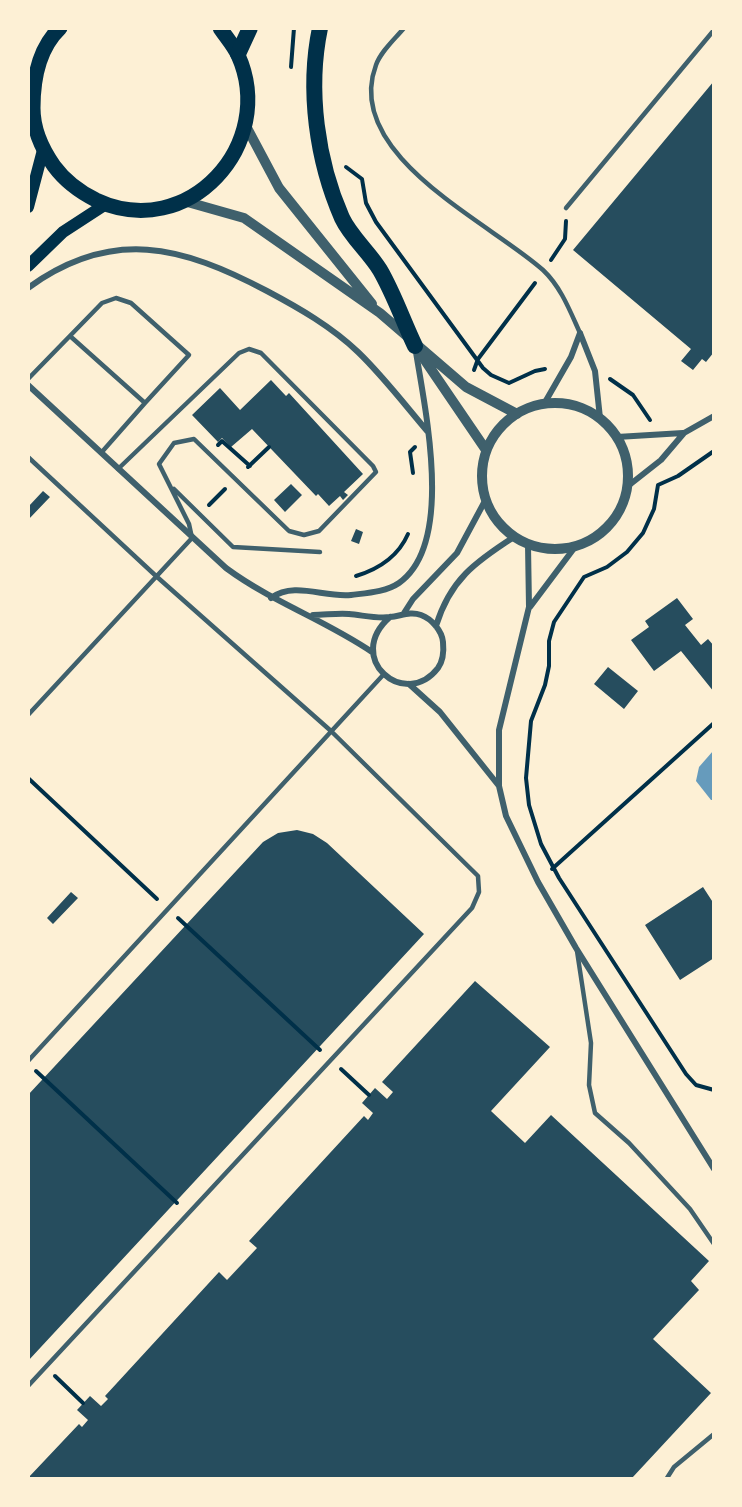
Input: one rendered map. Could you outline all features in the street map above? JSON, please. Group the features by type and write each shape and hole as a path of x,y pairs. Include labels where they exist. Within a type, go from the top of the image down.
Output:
{"highway":[{"path":"238,54 250,28"},
{"path":"320,28 315,79 317,127 332,192 343,221 380,270 415,346"}],"main road":[{"path":"60,28 41,57 31,81 33,118 43,150 59,173 81,192 106,204 132,210 159,208 184,201 212,183 234,157 246,126 248,89 238,54 220,28"},
{"path":"28,207 43,150"},
{"path":"28,266 63,232 106,204"}],"street":[{"path":"246,126 279,188 380,313 415,346 466,387 517,414"},
{"path":"184,201 244,218 380,313"},
{"path":"28,288 55,268 82,257 134,248 176,253 230,272 305,312 358,352 428,432"},
{"path":"544,404 580,333"},
{"path":"580,333 595,371 600,418"},
{"path":"271,598 290,589 346,596 376,592 399,584 414,568 428,536 433,500 428,432 415,346"},
{"path":"415,346 486,450"},
{"path":"28,385 226,568 271,598 311,615 372,652"},
{"path":"564,403 583,408 600,418 617,437 629,469 623,507 611,525 595,539 575,547 551,550 528,545 514,537 496,520 486,499 482,475 486,450 498,429 517,414 544,404 564,403"},
{"path":"628,486 661,460 684,433 714,416"},
{"path":"617,437 684,433"},
{"path":"404,613 413,599 457,553 486,499"},
{"path":"436,626 443,603 460,576 514,537"},
{"path":"528,545 529,607 499,730 499,786 506,816 538,882 576,948 714,1169"},
{"path":"529,607 575,547"},
{"path":"311,615 346,614 390,617 404,613 422,615 436,626 443,638 444,651 441,664 433,675 422,682 409,684 395,682 376,664 372,652 373,639 380,626 390,617"},
{"path":"409,684 440,712 499,786"}],"lane":[{"path":"404,28 376,64 372,87 374,112 387,136 401,160 430,187 544,271 562,295 580,333"},
{"path":"566,208 714,30"},
{"path":"28,379 102,303 116,298 131,303 189,354 101,453"},
{"path":"70,336 145,403"},
{"path":"28,715 192,538 189,524 159,464 174,443 194,439 289,531 304,535 319,531 376,472 374,466 261,353 249,349 238,353 118,469"},
{"path":"28,457 156,576 331,731 478,876 479,892 472,908 28,1386"},
{"path":"170,485 233,547 320,552"},
{"path":"28,1063 384,674"},
{"path":"576,948 591,1043 589,1085 595,1113 629,1143 690,1209 714,1244"},
{"path":"667,1479 674,1467 714,1434"}],"path":[{"path":"343,166 362,179 366,202 376,222 491,375 509,383 535,371 564,366"},
{"path":"595,371 615,381 633,395 647,414 657,435"},
{"path":"658,485 678,476 714,451"},
{"path":"661,460 654,509 643,533 627,552 614,562 584,577 554,622 549,641 549,666 531,721 526,778 530,805 541,844 554,868 686,1074 696,1085 714,1090"},
{"path":"538,882 714,723"},
{"path":"28,778 369,1095"},
{"path":"28,1063 189,1214"}],"water":[{"path":"713,751 714,800 711,800 696,781 699,767"}],"building":[{"path":"714,81 714,352 706,362 702,359 693,370 681,361 691,349 573,250"},
{"path":"271,380 286,396 289,393 363,474 344,492 348,495 343,500 340,496 329,506 318,494 316,496 252,429 231,447 222,438 218,442 192,415 220,388 240,410"},
{"path":"291,484 302,495 285,512 274,500"},
{"path":"43,491 50,497 28,520 28,507"},
{"path":"356,529 363,532 359,544 351,541"},
{"path":"677,598 693,619 685,625 701,645 708,639 714,646 714,692 681,651 654,671 631,640 649,627 645,621"},
{"path":"608,667 638,691 624,709 594,684"},
{"path":"297,830 313,834 327,843 424,934 28,1361 28,1095 263,842 278,833"},
{"path":"703,887 714,904 714,958 680,980 645,925"},
{"path":"71,892 78,898 53,924 47,918"},
{"path":"475,981 550,1047 491,1111 525,1143 551,1115 709,1261 691,1281 699,1290 653,1339 711,1393 632,1478 28,1478 79,1424 82,1427 88,1420 77,1410 90,1396 101,1406 108,1399 105,1396 219,1272 227,1280 257,1248 249,1241 364,1116 368,1120 373,1113 362,1103 375,1088 387,1099 393,1092 382,1082"}]}
